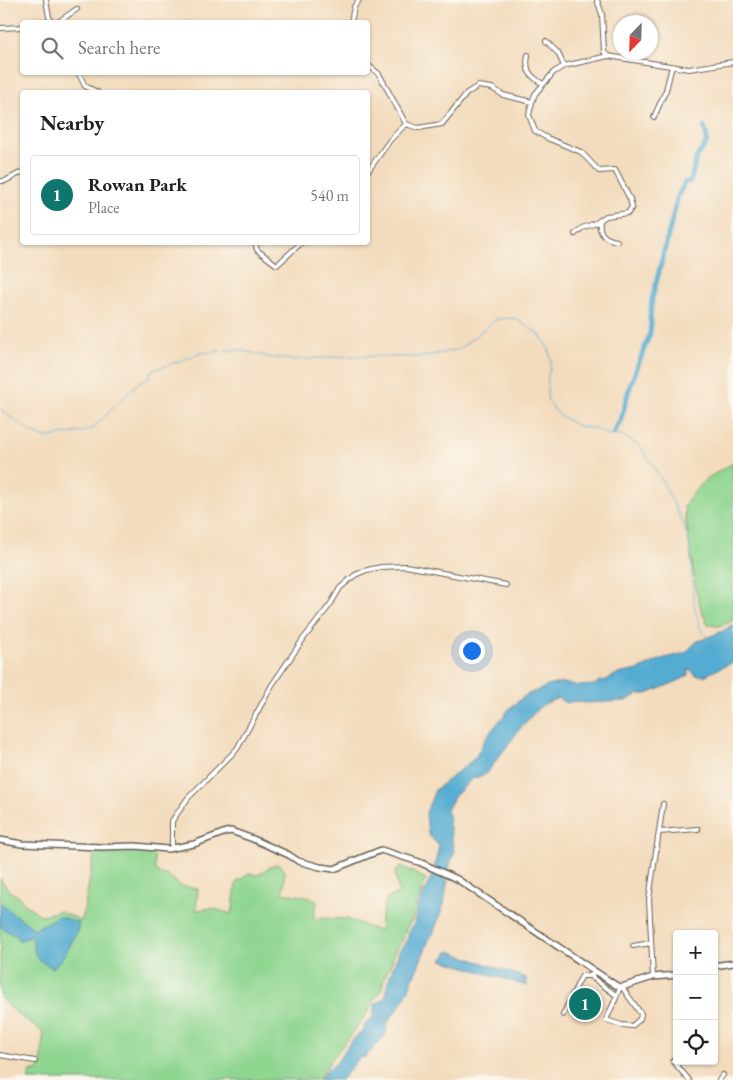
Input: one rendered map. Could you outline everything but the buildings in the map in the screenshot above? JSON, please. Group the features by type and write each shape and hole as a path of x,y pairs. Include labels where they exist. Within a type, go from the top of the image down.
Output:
{"main road":[{"path":"0,840 53,846 135,846 168,849 194,844 231,831 253,838 307,864 334,868 381,850 419,862 457,879 621,987 653,977 673,975"},
{"path":"718,965 733,963"}],"street":[{"path":"46,0 51,20"},
{"path":"351,20 354,7 359,0"},
{"path":"597,0 604,24 604,52 608,56"},
{"path":"61,20 77,9"},
{"path":"0,28 20,27"},
{"path":"546,41 558,53 564,66"},
{"path":"528,55 528,72 543,84"},
{"path":"576,234 582,228 600,221 606,216 628,214 632,207 620,176 615,170 599,170 581,152 535,131 528,115 535,94 543,84 554,72 564,66 608,56 689,69 733,62"},
{"path":"654,117 666,90 672,66"},
{"path":"370,67 379,74 406,124 418,128 442,124 467,93 478,86 492,88 503,95 532,102"},
{"path":"80,75 85,86 93,90"},
{"path":"83,90 85,86"},
{"path":"370,168 390,140 406,124"},
{"path":"0,181 5,181 20,173"},
{"path":"600,221 599,226 602,236 606,239 617,241"},
{"path":"256,245 257,250 277,265 299,245"},
{"path":"172,848 172,821 188,798 237,749 272,685 293,654 340,588 355,575 381,567 406,566 506,585"},
{"path":"653,977 649,899 663,804"},
{"path":"659,832 698,829"},
{"path":"633,946 651,944"},
{"path":"590,976 596,972"},
{"path":"563,1015 579,981 585,975 590,976 616,995"},
{"path":"621,987 641,1014 640,1019 632,1026 606,1020 616,995 621,987"},
{"path":"0,1055 35,1061"},
{"path":"676,1065 689,1080"},
{"path":"719,1080 723,1075"}],"green space":[{"path":"733,463 733,620 724,625 715,626 708,624 702,613 696,590 684,507 689,498 706,479"},
{"path":"95,850 149,850 154,855 155,869 160,874 169,876 181,886 198,889 196,910 212,908 231,914 236,883 249,873 258,875 275,864 280,865 285,871 283,893 315,899 317,902 313,920 321,918 347,919 379,931 386,899 399,892 395,875 398,869 401,866 426,879 412,920 406,929 403,940 396,948 384,978 382,989 366,1015 318,1080 28,1080 30,1072 39,1070 40,1067 43,1032 22,1018 0,998 0,878 9,891 39,914 43,915 59,911 82,921"}],"water":[{"path":"733,624 733,662 704,676 695,675 692,671 688,670 688,676 678,681 647,694 639,694 625,701 584,703 576,701 565,703 558,698 542,705 522,726 486,774 472,779 454,797 447,810 454,853 450,864 444,904 405,998 387,1024 386,1034 365,1057 359,1058 341,1080 320,1080 327,1070 335,1065 352,1040 362,1032 365,1024 373,1018 374,1004 379,1003 386,996 388,981 400,949 407,941 409,931 415,923 417,909 433,873 439,846 428,834 426,813 435,790 475,758 487,736 511,707 526,695 550,685 562,683 580,686 594,685 617,674 638,670 661,659 685,653 696,642 723,631"},
{"path":"0,902 35,929 58,916 79,923 69,947 53,968 39,959 34,953 33,936 18,941 18,936 0,926"},
{"path":"449,951 526,978 527,986 442,960"}],"waterway":[{"path":"613,434 621,419 629,389 650,333 652,299 678,196 685,182 690,182 697,156 706,144 704,127"},
{"path":"0,409 30,431 45,438 86,431 93,428 139,382 150,377 151,371 202,353 239,350 268,357 294,360 347,356 423,357 459,349 497,319 515,318 541,336 549,350 551,360 547,394 548,401 556,412 578,426 596,429 606,434 621,435 640,446 660,477 685,527 690,545 694,603 700,628 707,637"}],"place":[{"name":"Rowan Park","path":"585,1004"}]}
